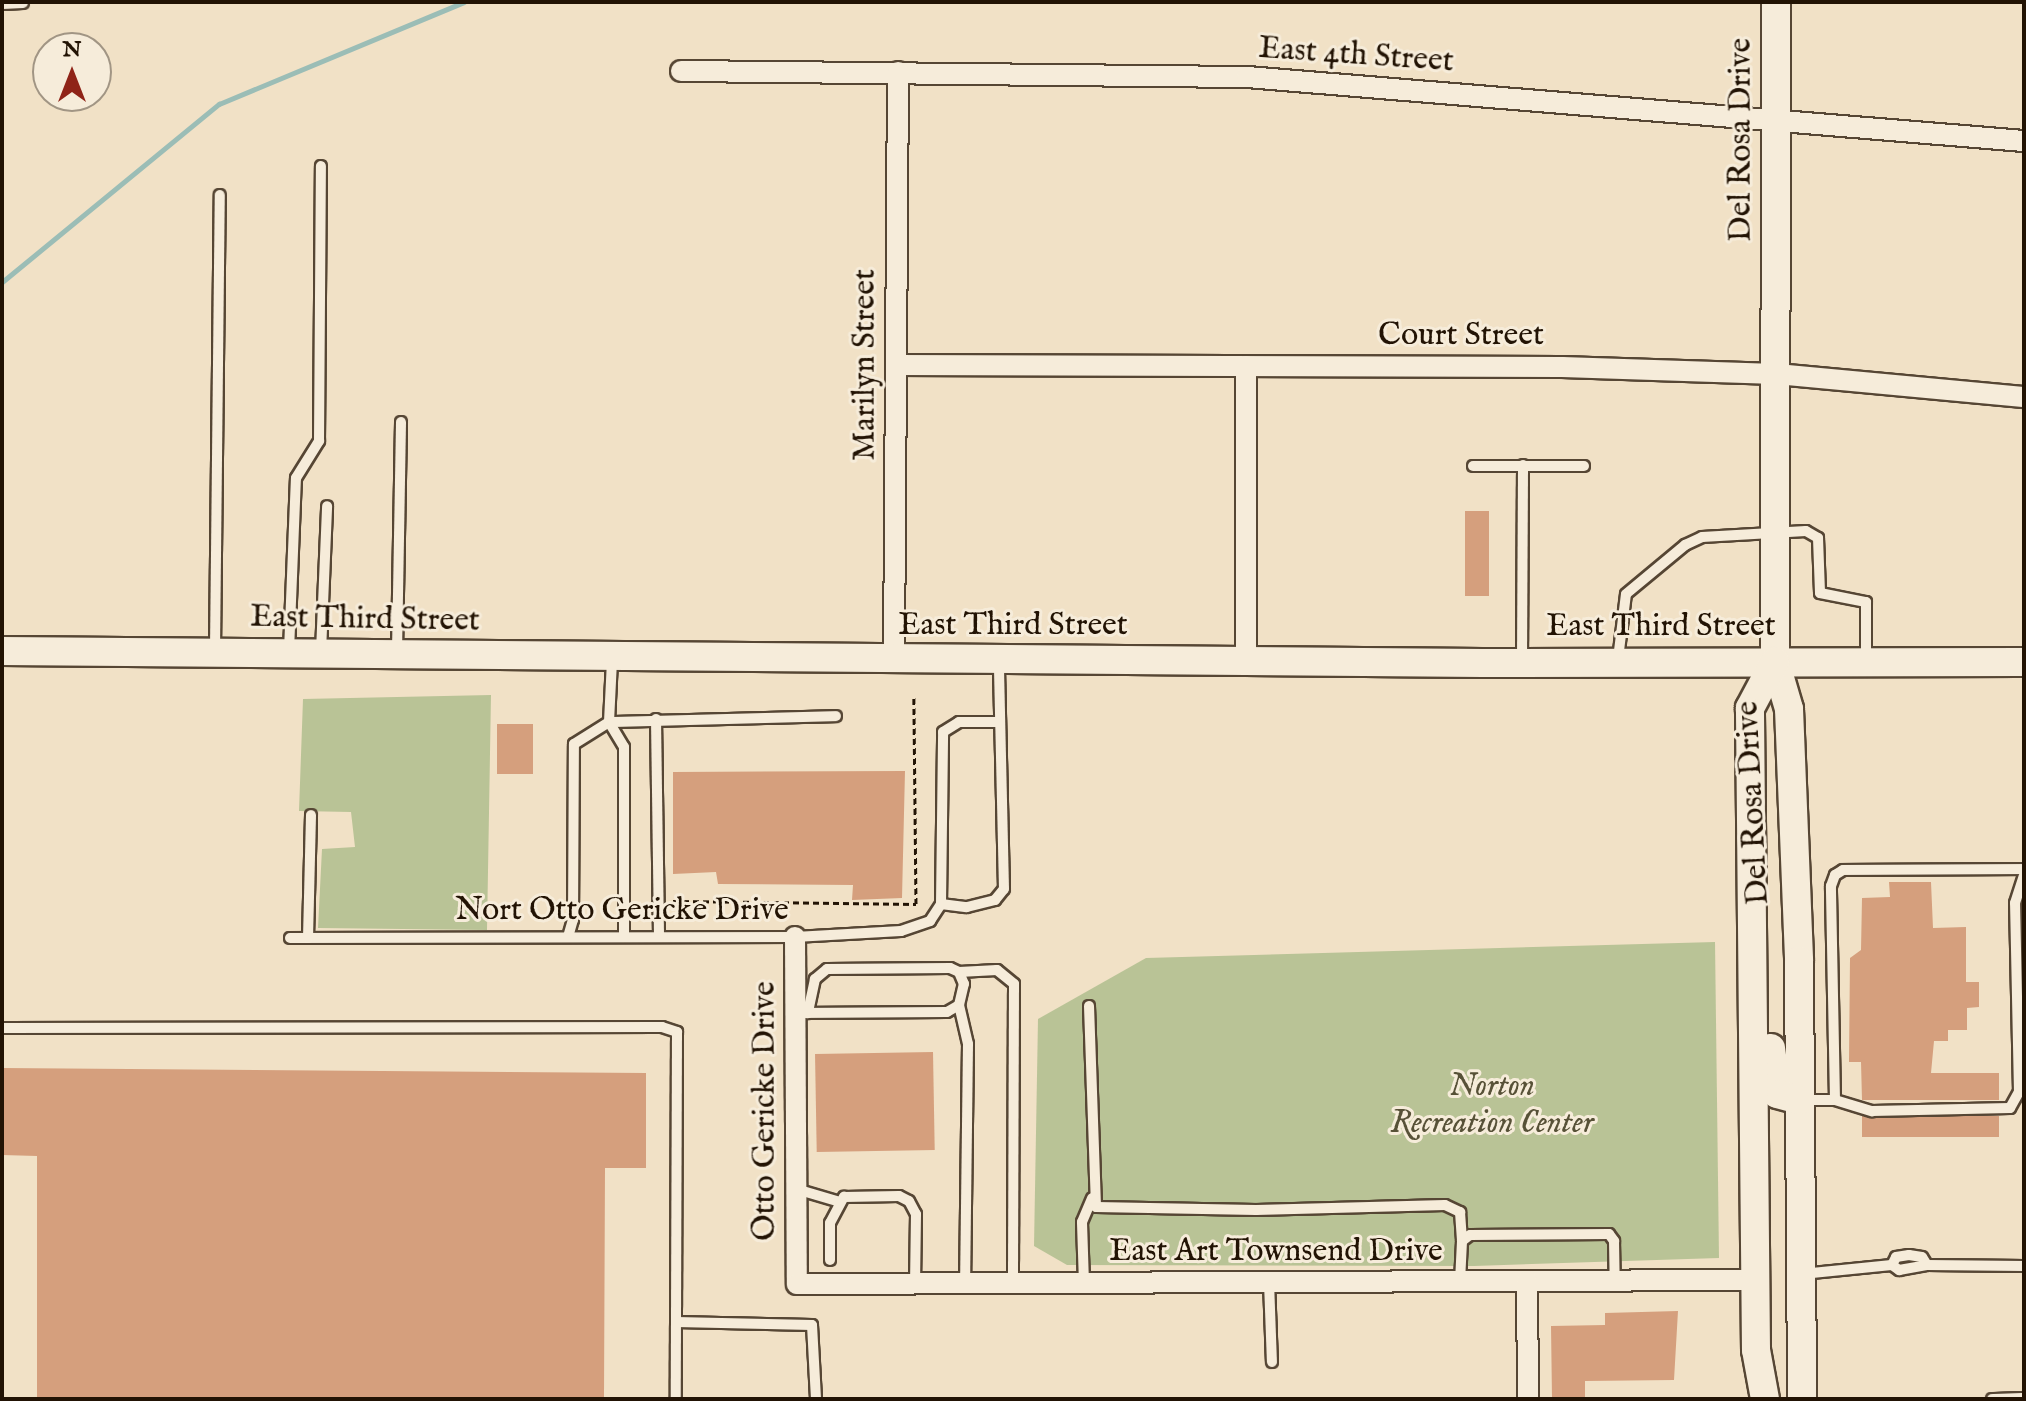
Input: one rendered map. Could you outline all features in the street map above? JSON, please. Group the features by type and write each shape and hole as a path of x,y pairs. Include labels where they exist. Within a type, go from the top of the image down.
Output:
{"main road":[{"name":"Del Rosa Drive","path":"1776,2 1775,661 1789,709 1800,1100 1802,1399"},
{"name":"East Third Street","path":"2,651 1246,661 2024,662"},
{"name":"Del Rosa Drive","path":"1765,1399 1756,1350 1750,708 1775,661"},
{"path":"1752,975 1769,1023 1772,1085 1777,1094 1800,1100"}],"street":[{"name":"East 4th Street","path":"681,71 1247,77 2024,141"},
{"name":"Marilyn Street","path":"894,659 898,72"},
{"name":"Court Street","path":"896,365 1246,366 1776,374 2024,397"},
{"path":"1246,366 1246,661"},
{"name":"Otto Gericke Drive","path":"795,937 802,1013 796,1189 797,1284"},
{"name":"East Art Townsend Drive","path":"797,1284 1756,1280"},
{"path":"1527,1281 1528,1399"}],"lane":[{"path":"2,4 23,3"},
{"path":"289,653 296,478 319,441 321,166"},
{"path":"215,652 220,195"},
{"path":"397,654 401,422"},
{"path":"1522,662 1523,465"},
{"path":"1473,466 1584,466"},
{"path":"321,654 327,506"},
{"path":"1618,661 1626,594 1685,545 1702,537 1806,531 1818,538 1823,596 1866,602 1866,661"},
{"path":"612,656 609,722 624,747 624,937"},
{"path":"999,659 1004,889 995,900 967,907 941,904 943,732 959,722 999,722"},
{"path":"568,937 573,920 574,744 609,722 836,716"},
{"path":"656,719 659,937"},
{"path":"308,938 311,815"},
{"path":"1835,1100 1831,886 1835,875 1843,870 2024,869"},
{"path":"1800,1100 1835,1100 1872,1111 2010,1108 2019,1092 2015,903 2024,876"},
{"name":"Nort Otto Gericke Drive","path":"290,938 795,937 901,931 930,921 941,904"},
{"path":"959,1005 947,1012 802,1013 815,979 827,969 997,970 1014,984 1013,1283"},
{"path":"959,972 964,984 959,1005 968,1044 965,1284"},
{"path":"1084,1283 1082,1222 1092,1198 1089,1006"},
{"path":"2,1028 662,1027 677,1032 676,1399"},
{"path":"796,1189 840,1202"},
{"path":"830,1260 830,1223 840,1202 849,1195 909,1201 916,1214 915,1284"},
{"path":"1092,1198 1100,1209 1445,1205 1460,1212 1460,1282"},
{"path":"1462,1241 1470,1235 1609,1234 1614,1241 1615,1280"},
{"path":"1800,1274 1892,1265 1896,1257 1909,1255 1922,1257 1927,1265 2024,1266"},
{"path":"1269,1282 1272,1362"},
{"path":"676,1322 812,1325 816,1399"},
{"path":"1992,1399 2024,1398"}],"path":[{"path":"658,902 916,904 914,696"}],"green space":[{"path":"491,695 487,930 318,928 322,849 355,847 351,812 299,811 303,699"},
{"name":"Norton Recreation Center","path":"1715,942 1719,1258 1474,1266 1067,1265 1034,1246 1038,1019 1146,958"}],"building":[{"path":"1465,511 1489,511 1489,596 1465,596"},
{"path":"497,724 533,724 533,774 497,774"},
{"path":"905,771 902,898 852,900 853,885 718,884 716,872 673,874 673,772"},
{"path":"1889,882 1931,882 1933,928 1966,927 1966,982 1979,982 1979,1007 1967,1008 1967,1030 1948,1030 1948,1041 1934,1041 1931,1073 1999,1073 1999,1100 1862,1100 1861,1062 1849,1062 1850,958 1861,950 1862,898 1890,897"},
{"path":"933,1052 935,1150 817,1152 815,1054"},
{"path":"2,1068 646,1073 646,1168 605,1168 604,1399 37,1399 37,1156 2,1155"},
{"path":"1862,1116 1999,1116 1999,1137 1862,1137"},
{"path":"1678,1311 1674,1380 1585,1381 1585,1399 1552,1399 1551,1326 1605,1325 1605,1313"}],"waterway":[{"path":"2,282 219,104 464,2"}]}
